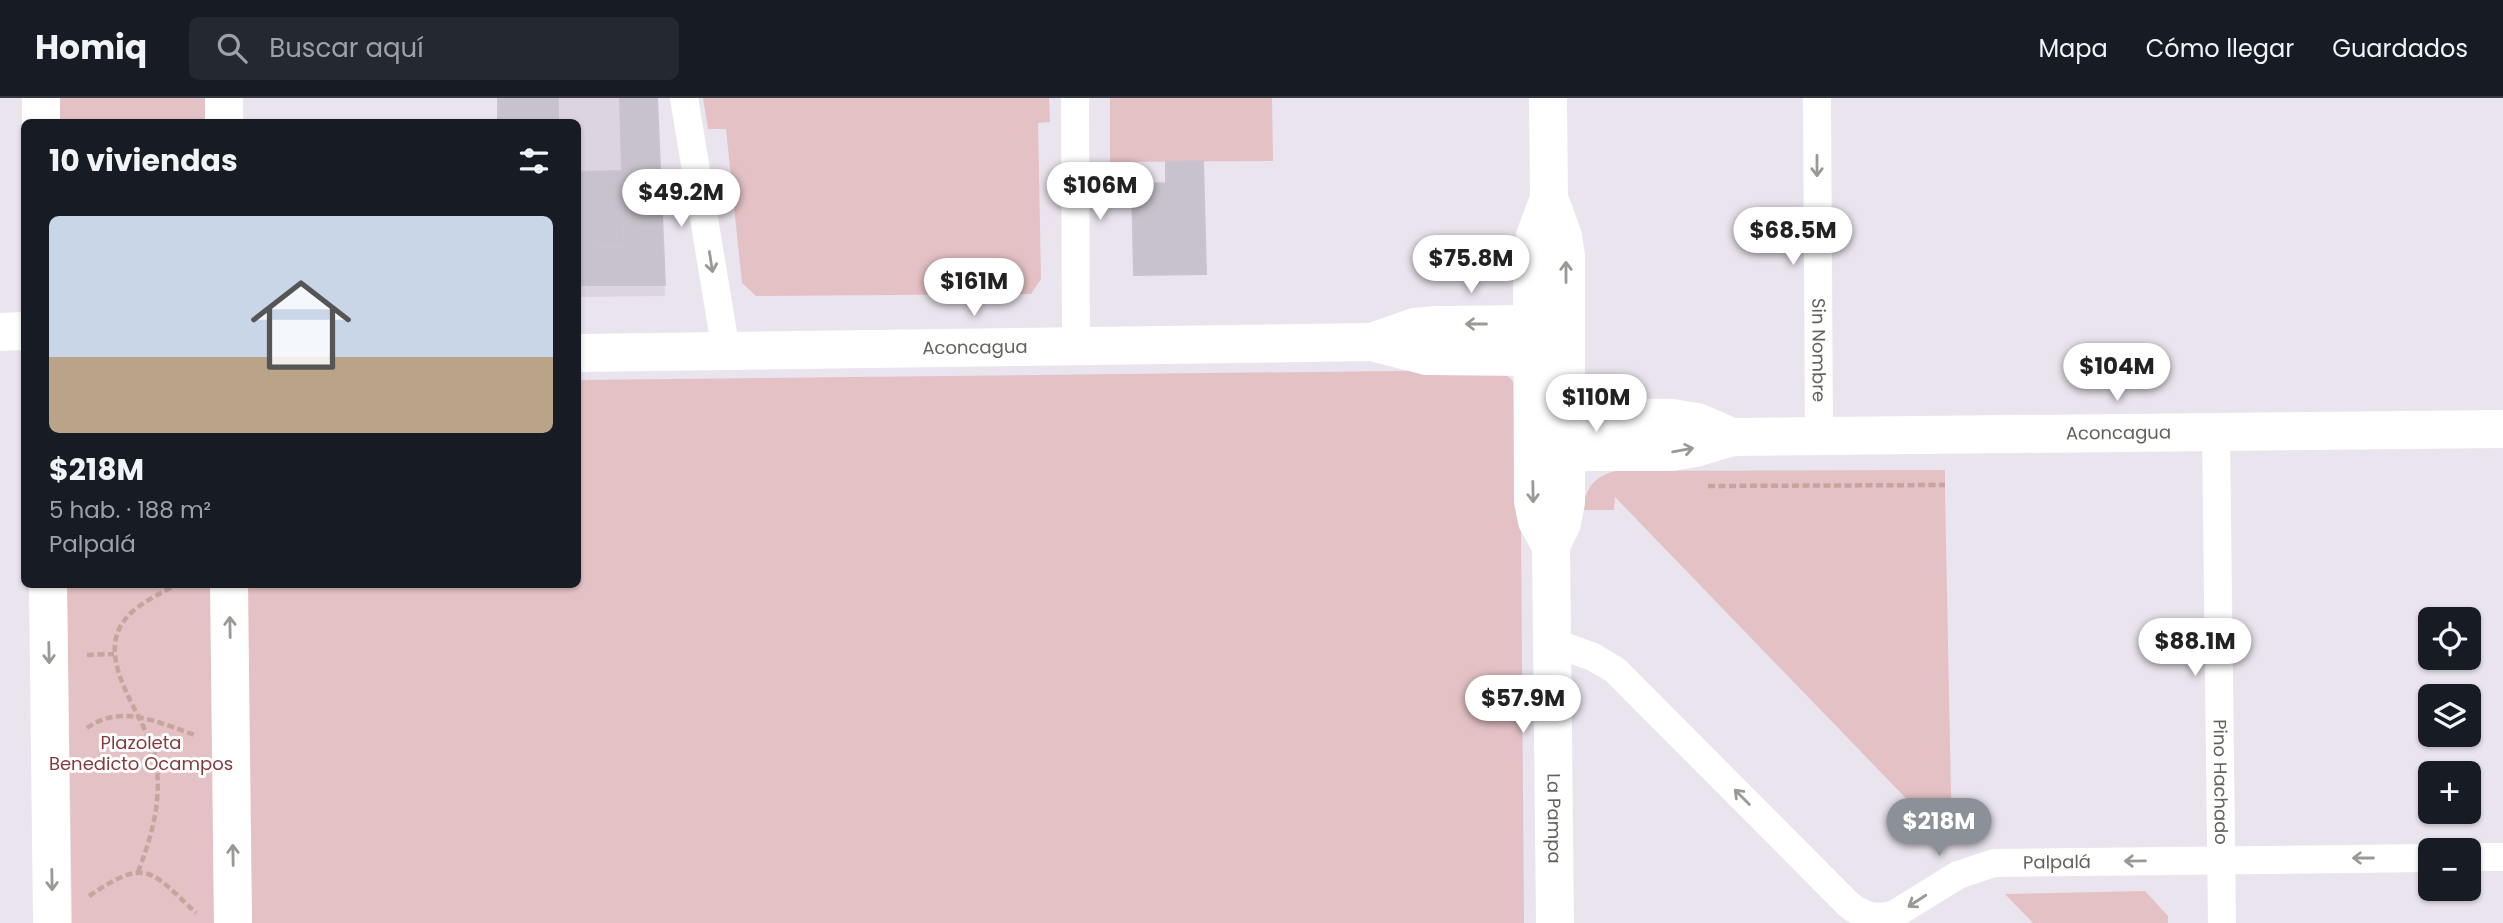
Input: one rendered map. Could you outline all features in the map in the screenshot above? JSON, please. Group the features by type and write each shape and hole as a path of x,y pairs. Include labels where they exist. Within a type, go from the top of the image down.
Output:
{"street":[{"path":"41,98 41,119"},
{"path":"224,98 224,119"},
{"path":"684,98 726,351"},
{"path":"1075,98 1076,346"},
{"name":"La Pampa","path":"1548,98 1549,198 1565,247 1544,340 1565,514 1551,547 1555,923"},
{"name":"Sin Nombre","path":"1816,98 1819,436"},
{"name":"Aconcagua","path":"581,353 1372,342 1415,327 1438,324 1544,340"},
{"path":"0,332 21,331"},
{"name":"Aconcagua","path":"1555,434 1686,420 1732,437 2503,429"},
{"name":"Pino Hachado","path":"2217,432 2222,923"},
{"path":"48,588 66,912"},
{"path":"219,922 229,588"},
{"name":"Palpalá","path":"1552,642 1593,657 1615,670 1849,905 1863,914 1879,918 1895,914 1958,875 1994,863 2418,858"},
{"path":"2481,857 2503,857"}],"path":[{"path":"1701,486 1945,485"},
{"path":"138,872 150,843 158,799 156,760 118,672 114,654 115,637 121,624 132,612 171,588"},
{"path":"78,655 114,654"},
{"path":"79,734 96,722 127,715 202,737"},
{"path":"66,912 113,880 138,872 153,875 219,922"}],"shaded area":[{"path":"498,98 657,98 665,296 581,297 581,119 498,119"}],"green space":[{"path":"60,98 206,98 206,119 60,119"},
{"path":"703,98 1049,98 1050,122 1038,123 1041,279 1031,294 756,296 742,283 726,129 708,129"},
{"path":"1110,98 1272,98 1273,161 1110,162"},
{"path":"1486,370 1506,375 1516,387 1520,401 1524,923 252,923 245,588 581,588 581,380"},
{"path":"1945,470 1952,846 1615,497 1614,510 1583,510 1592,484 1602,476 1616,471"},
{"name":"Plazoleta Benedicto Ocampos","path":"67,588 212,588 214,923 72,923"},
{"path":"2145,891 2168,916 2168,923 2033,923 2005,894"}],"building":[{"path":"498,98 558,98 558,119 498,119"},
{"path":"620,98 657,98 665,285 581,285 581,248 624,247"},
{"path":"1203,161 1206,274 1134,275 1132,184 1166,183 1166,162"},
{"path":"622,171 624,247 581,248 581,172"}]}
